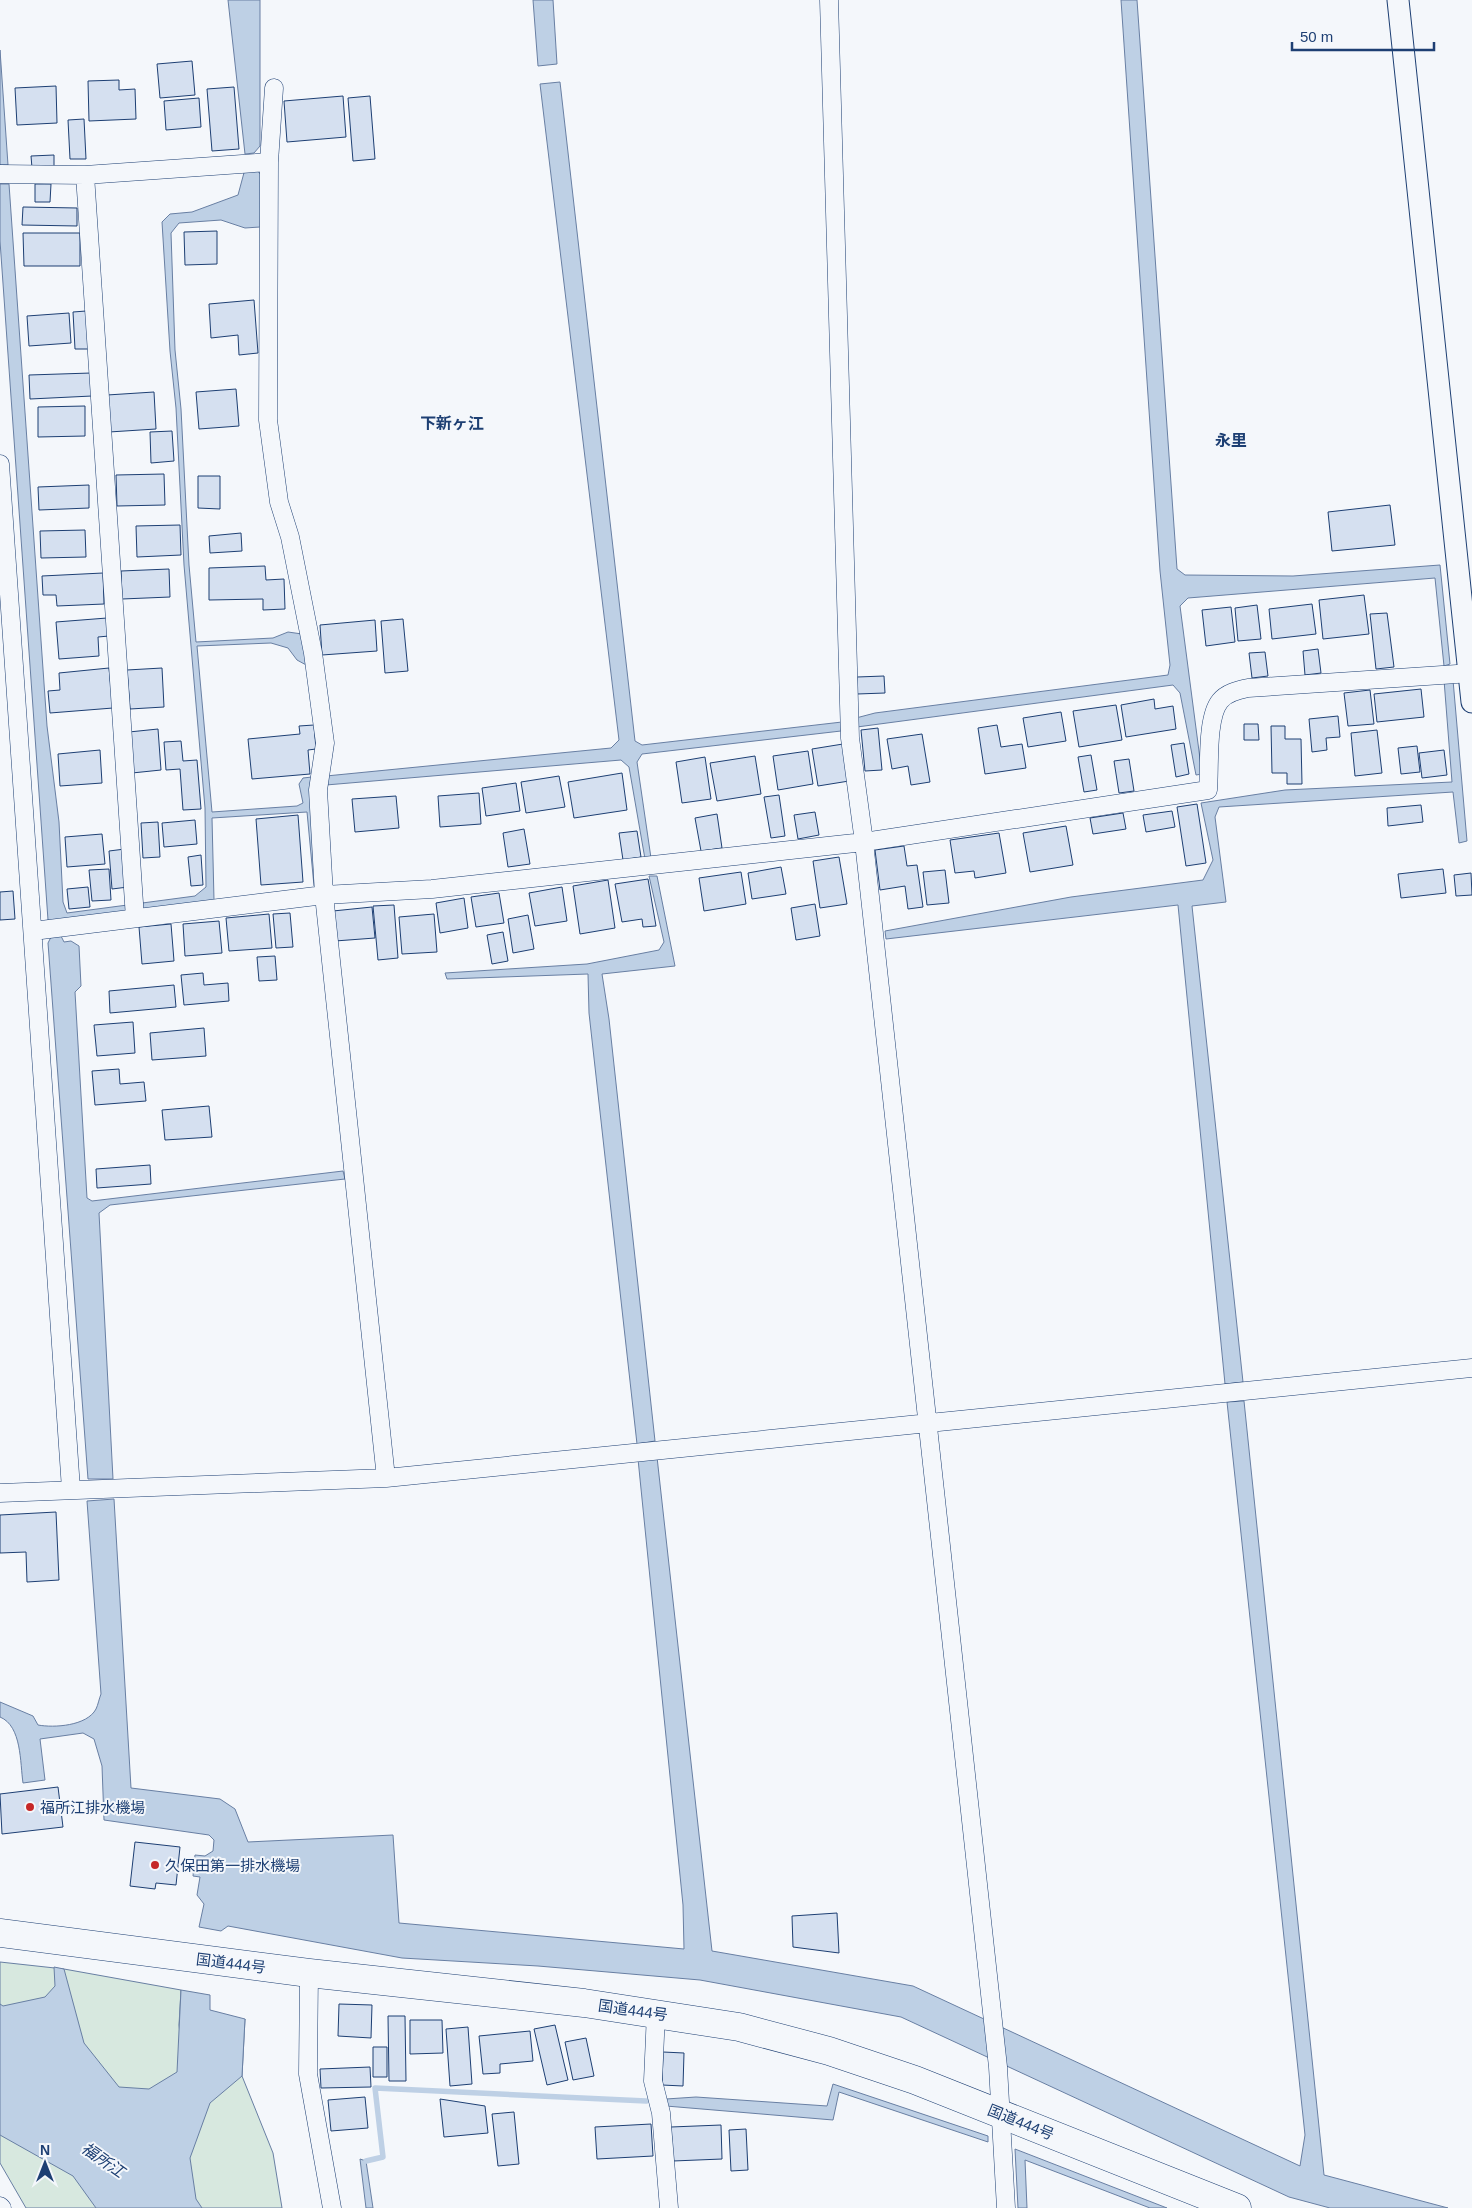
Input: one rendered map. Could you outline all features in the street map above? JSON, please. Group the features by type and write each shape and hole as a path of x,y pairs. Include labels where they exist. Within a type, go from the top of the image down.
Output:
{"highway":[{"name":"国道444号","path":"0,1933 309,1973 656,2013 739,2027 830,2051 915,2080 1237,2208"}],"street":[{"path":"829,0 850,738 864,842 929,1422 993,2018 1002,2115 1006,2208"},
{"path":"1398,0 1472,702"},
{"path":"274,88 269,162 268,420 279,502 290,537 311,643 326,743 318,790 324,895 386,1478"},
{"path":"0,174 85,175 269,162"},
{"path":"85,175 135,918"},
{"path":"0,464 71,1489"},
{"path":"33,931 324,895 432,889 864,842 1208,790 1212,720 1220,701 1233,692 1248,688 1470,673"},
{"path":"0,1493 386,1478 1472,1368"},
{"path":"309,1973 308,2074 332,2208"},
{"path":"656,2013 653,2081 661,2114 669,2208"}],"shaded area":[{"path":"0,1962 64,1969 181,1990 179,2025 185,2077 149,2139 0,2061"},
{"path":"245,2019 242,2076 273,2153 282,2208 186,2208 176,2165"},
{"path":"0,2125 125,2208 26,2208 0,2163"}],"water":[{"path":"228,0 260,0 260,146 254,153 245,154"},
{"path":"533,0 553,0 557,64 538,66"},
{"path":"1121,0 1137,0 1177,569 1185,575 1293,576 1440,565 1450,664 1444,666 1435,578 1188,598 1180,606 1202,774 1196,775 1180,693 1173,685 857,727 856,718 875,713 1168,675 1170,665 1160,571"},
{"path":"0,50 8,165 0,165"},
{"path":"560,82 635,741 642,745 842,722 841,731 642,754 637,762 651,858 645,859 629,767 621,760 326,785 326,776 611,748 619,740 540,84"},
{"path":"245,169 256,169 262,176 260,227 245,228 221,220 179,223 171,233 175,350 181,409 189,565 196,642 273,638 288,632 302,634 308,666 297,660 288,648 271,643 197,646 212,812 297,806 303,803 299,784 303,778 312,777 318,883 314,886 307,812 212,818 214,900 52,923 48,920 0,241 0,184 9,184 47,726 59,822 63,902 67,913 195,896 206,887 205,808 184,565 176,408 170,351 162,222 170,214 192,212 238,195"},
{"path":"1444,680 1453,680 1467,841 1459,843 1453,792 1219,807 1215,817 1226,902 1192,906 1243,1382 1225,1384 1178,905 886,939 885,931 1071,897 1203,880 1213,860 1201,803 1285,790 1452,782"},
{"path":"649,876 657,876 675,966 602,974 609,1019 655,1441 637,1444 589,1013 588,974 447,979 445,973 587,964 659,950 664,942"},
{"path":"60,934 64,942 71,941 79,946 81,986 75,992 87,1198 92,1201 343,1171 345,1179 110,1205 99,1213 113,1479 88,1479 48,943 52,935"},
{"path":"1244,1401 1324,2175 1448,2208 1330,2208 1289,2197 901,2017 700,1980 538,1966 402,1958 228,1926 221,1931 199,1927 204,1904 197,1895 200,1877 193,1876 195,1855 205,1856 213,1851 214,1840 209,1835 104,1820 102,1766 94,1739 83,1733 40,1739 45,1780 23,1783 19,1746 16,1737 12,1728 0,1717 0,1702 33,1716 38,1725 45,1726 70,1725 92,1715 96,1709 101,1694 87,1501 114,1499 131,1788 220,1799 235,1809 248,1842 393,1835 399,1923 684,1949 683,1905 638,1459 657,1457 712,1951 913,1986 1300,2166 1305,2135 1227,1402"},
{"name":"福所江","path":"54,1967 64,1969 84,2043 119,2087 149,2089 177,2072 181,1990 210,1995 210,2010 245,2019 242,2076 210,2103 190,2158 196,2199 202,2208 96,2208 73,2176 0,2135 0,2004 3,2006 45,1997 55,1986"},
{"path":"833,2084 988,2136 988,2142 839,2092 833,2120 666,2106 666,2099 696,2097 827,2106"},
{"path":"1015,2149 1167,2208 1150,2208 1025,2160 1027,2208 1018,2208"},
{"path":"360,2159 366,2161 373,2208 366,2208"}],"building":[{"path":"192,61 195,95 160,98 157,64"},
{"path":"119,80 119,90 135,89 136,119 89,121 88,81"},
{"path":"56,86 57,123 17,125 15,88"},
{"path":"234,87 239,149 212,151 207,89"},
{"path":"343,96 346,137 287,142 284,101"},
{"path":"370,96 375,159 353,161 348,98"},
{"path":"199,98 201,127 166,130 164,101"},
{"path":"84,119 86,159 70,159 68,120"},
{"path":"54,155 54,167 32,168 31,156"},
{"path":"35,184 51,184 50,202 35,202"},
{"path":"23,207 77,208 77,226 22,225"},
{"path":"217,231 217,264 185,265 184,232"},
{"path":"23,233 80,233 80,266 24,266"},
{"path":"254,300 258,353 239,355 238,335 211,338 209,304"},
{"path":"86,311 89,349 75,349 73,312"},
{"path":"69,313 71,343 29,346 27,316"},
{"path":"91,373 92,396 30,399 29,375"},
{"path":"236,389 239,426 199,429 196,392"},
{"path":"154,392 156,429 109,432 107,395"},
{"path":"85,406 85,436 38,437 38,407"},
{"path":"172,431 174,461 151,463 150,432"},
{"path":"164,474 165,505 117,506 116,475"},
{"path":"198,476 220,476 220,509 198,508"},
{"path":"89,485 89,508 39,510 38,487"},
{"path":"1390,505 1395,545 1332,551 1328,512"},
{"path":"180,525 181,555 137,557 136,526"},
{"path":"85,530 86,557 41,558 40,531"},
{"path":"241,533 242,551 210,553 209,536"},
{"path":"265,566 266,580 284,579 285,609 263,610 263,599 209,600 209,568"},
{"path":"169,569 170,597 122,599 121,571"},
{"path":"103,573 104,604 57,606 56,595 43,595 42,576"},
{"path":"1364,595 1369,634 1323,639 1319,600"},
{"path":"1312,604 1316,634 1272,639 1269,609"},
{"path":"1257,605 1261,639 1238,641 1235,608"},
{"path":"1231,607 1235,642 1206,646 1202,610"},
{"path":"1387,613 1394,667 1376,669 1370,614"},
{"path":"107,618 109,636 98,637 99,656 59,659 56,622"},
{"path":"403,619 408,671 385,673 381,621"},
{"path":"375,620 377,651 322,655 320,625"},
{"path":"1318,649 1321,673 1305,675 1303,651"},
{"path":"1265,652 1268,676 1252,678 1249,653"},
{"path":"109,668 113,708 50,713 48,691 60,690 59,673"},
{"path":"162,668 164,707 130,709 127,670"},
{"path":"884,676 885,693 857,694 857,677"},
{"path":"1421,689 1424,717 1377,722 1374,694"},
{"path":"1370,690 1374,724 1348,726 1344,693"},
{"path":"1154,699 1155,709 1173,706 1176,729 1126,737 1121,705"},
{"path":"1116,705 1122,740 1079,747 1073,711"},
{"path":"1061,712 1066,741 1028,747 1023,718"},
{"path":"1338,716 1340,737 1326,738 1327,750 1312,752 1309,719"},
{"path":"1244,724 1258,724 1259,740 1244,740"},
{"path":"314,725 316,749 308,750 310,774 252,779 248,739 300,734 299,726"},
{"path":"997,725 1001,747 1022,744 1026,768 985,774 978,728"},
{"path":"1271,726 1285,726 1285,739 1301,739 1302,784 1287,784 1287,773 1272,773"},
{"path":"878,728 882,770 865,771 861,730"},
{"path":"158,729 161,770 132,773 129,732"},
{"path":"1377,730 1382,773 1355,776 1351,733"},
{"path":"922,734 930,782 911,785 908,766 892,769 887,739"},
{"path":"181,741 183,761 197,760 201,809 183,810 180,769 166,770 164,742"},
{"path":"1184,743 1189,774 1176,777 1171,745"},
{"path":"843,744 849,781 818,786 812,749"},
{"path":"1417,746 1420,772 1401,774 1398,748"},
{"path":"100,750 102,783 60,786 58,754"},
{"path":"1444,750 1447,775 1422,778 1419,753"},
{"path":"808,751 813,784 778,790 773,756"},
{"path":"1091,755 1097,790 1084,792 1078,757"},
{"path":"755,756 761,794 717,801 710,763"},
{"path":"705,757 711,799 682,803 676,762"},
{"path":"1129,759 1134,791 1119,793 1114,761"},
{"path":"622,773 627,810 574,818 568,782"},
{"path":"559,776 565,807 526,813 521,782"},
{"path":"516,783 520,811 486,816 482,788"},
{"path":"479,793 481,824 440,827 438,796"},
{"path":"779,795 785,836 771,838 764,797"},
{"path":"396,796 399,828 355,832 352,799"},
{"path":"1197,804 1206,863 1186,866 1177,807"},
{"path":"1421,805 1423,822 1388,826 1387,808"},
{"path":"1172,811 1175,827 1146,832 1143,815"},
{"path":"815,812 819,835 798,839 794,815"},
{"path":"1123,813 1126,829 1093,834 1090,818"},
{"path":"717,814 722,848 701,851 695,818"},
{"path":"298,815 303,882 261,885 256,819"},
{"path":"195,820 197,844 164,847 162,823"},
{"path":"158,822 160,857 143,858 141,823"},
{"path":"1066,826 1073,865 1030,872 1023,833"},
{"path":"524,829 530,864 508,867 503,833"},
{"path":"637,831 641,857 623,860 619,833"},
{"path":"999,833 1006,873 975,878 974,871 955,873 950,840"},
{"path":"102,834 105,864 67,867 65,837"},
{"path":"904,846 907,866 917,865 923,907 908,909 905,886 880,890 875,850"},
{"path":"125,849 128,887 112,889 109,851"},
{"path":"201,855 203,885 191,886 188,857"},
{"path":"839,857 847,904 820,908 813,861"},
{"path":"781,867 786,894 752,899 748,873"},
{"path":"109,869 111,900 92,901 89,870"},
{"path":"1443,869 1446,893 1401,898 1398,874"},
{"path":"945,870 949,903 927,905 923,872"},
{"path":"741,872 746,904 704,911 699,878"},
{"path":"1471,873 1472,895 1456,896 1454,875"},
{"path":"648,879 656,926 643,927 642,919 622,922 615,884"},
{"path":"608,880 615,928 580,934 573,886"},
{"path":"88,887 90,907 69,909 67,889"},
{"path":"562,887 567,921 535,926 529,893"},
{"path":"13,891 15,919 0,920 0,892"},
{"path":"499,893 504,923 476,927 471,897"},
{"path":"464,898 468,928 440,933 436,903"},
{"path":"815,904 820,936 796,940 791,908"},
{"path":"394,905 398,958 378,960 373,906"},
{"path":"372,907 375,938 335,941 333,911"},
{"path":"290,913 293,947 276,948 273,914"},
{"path":"269,914 272,948 229,951 226,918"},
{"path":"434,914 437,952 402,954 399,917"},
{"path":"528,915 534,949 513,953 508,919"},
{"path":"219,921 222,953 185,956 183,924"},
{"path":"171,924 174,961 142,964 139,927"},
{"path":"503,932 508,961 492,964 487,935"},
{"path":"275,956 277,980 259,981 257,957"},
{"path":"203,973 204,985 228,983 229,1001 184,1005 181,975"},
{"path":"174,985 176,1007 110,1013 109,991"},
{"path":"133,1022 135,1053 97,1056 94,1025"},
{"path":"204,1028 206,1056 152,1060 150,1033"},
{"path":"119,1069 120,1084 144,1082 146,1101 95,1105 92,1071"},
{"path":"209,1106 212,1137 165,1140 162,1110"},
{"path":"150,1165 151,1184 97,1188 96,1169"},
{"path":"56,1512 59,1580 27,1582 26,1552 0,1553 0,1515"},
{"name":"福所江排水機場","path":"58,1787 63,1827 2,1834 0,1794"},
{"name":"久保田第一排水機場","path":"135,1842 180,1847 176,1885 156,1883 155,1889 130,1886"},
{"path":"837,1913 839,1953 793,1947 792,1916"},
{"path":"339,2004 372,2005 371,2038 338,2036"},
{"path":"388,2016 405,2016 406,2081 389,2081"},
{"path":"410,2020 442,2020 443,2053 410,2054"},
{"path":"555,2025 568,2080 547,2085 534,2029"},
{"path":"468,2027 472,2084 450,2086 446,2029"},
{"path":"530,2031 533,2061 500,2064 500,2073 483,2074 479,2036"},
{"path":"586,2038 594,2076 573,2080 565,2042"},
{"path":"373,2047 387,2047 387,2077 373,2077"},
{"path":"663,2052 684,2053 683,2086 662,2085"},
{"path":"370,2067 371,2087 321,2088 320,2069"},
{"path":"365,2097 368,2128 331,2131 328,2100"},
{"path":"440,2099 485,2106 488,2133 444,2137"},
{"path":"514,2112 519,2164 498,2166 492,2114"},
{"path":"651,2124 653,2156 597,2159 595,2127"},
{"path":"721,2125 722,2159 673,2161 671,2127"},
{"path":"746,2129 748,2170 731,2171 729,2130"}],"waterway":[{"path":"366,2161 383,2157 375,2088 646,2101"}],"place":[{"name":"福所江排水機場","path":"30,1807"},
{"name":"久保田第一排水機場","path":"155,1865"}],"district":[{"name":"下新ヶ江","path":"452,423"},
{"name":"永里","path":"1231,440"}]}
